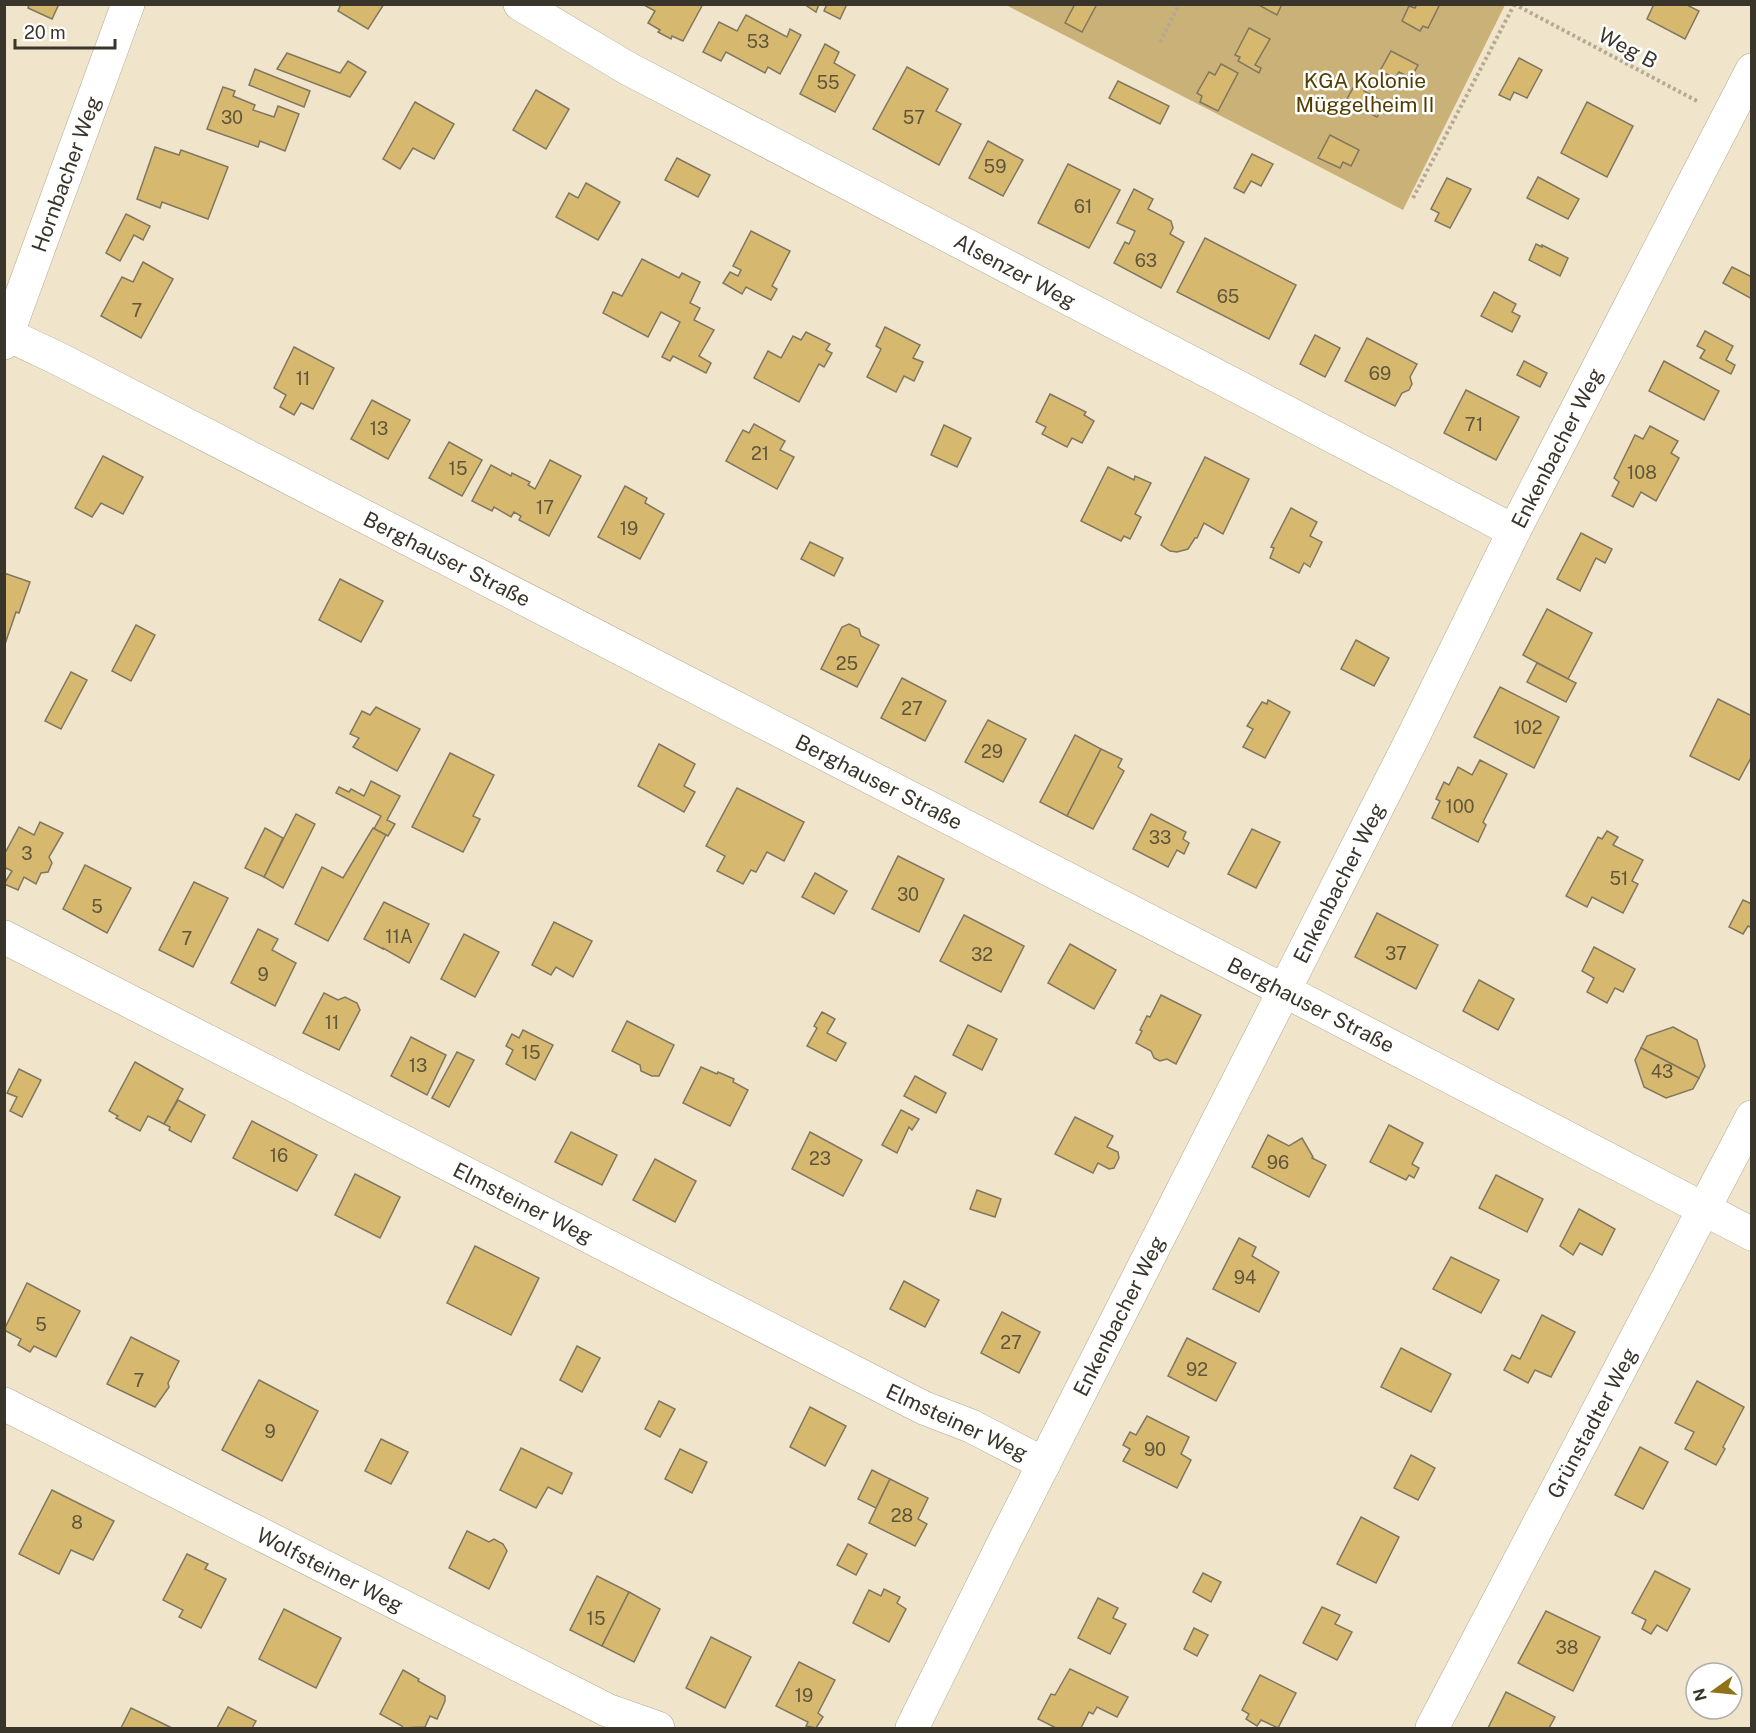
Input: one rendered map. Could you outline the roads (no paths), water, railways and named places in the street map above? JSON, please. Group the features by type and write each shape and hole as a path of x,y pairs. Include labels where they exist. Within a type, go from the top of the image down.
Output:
{"street":[{"name":"Hornbacher Weg","path":"6,337 128,4"},
{"name":"Alsenzer Weg","path":"520,4 627,68 1514,531"},
{"name":"Enkenbacher Weg","path":"912,1728 1418,728 1514,531 1752,70"},
{"name":"Berghauser Straße","path":"6,337 59,359 1752,1234"},
{"name":"Elmsteiner Weg","path":"4,938 924,1408 971,1426 1044,1464"},
{"name":"Grünstadter Weg","path":"1432,1728 1752,1117"},
{"name":"Wolfsteiner Weg","path":"4,1404 607,1710 658,1728"}],"park label":[{"name":"KGA Kolonie Müggelheim II","path":"1365,92"}]}
